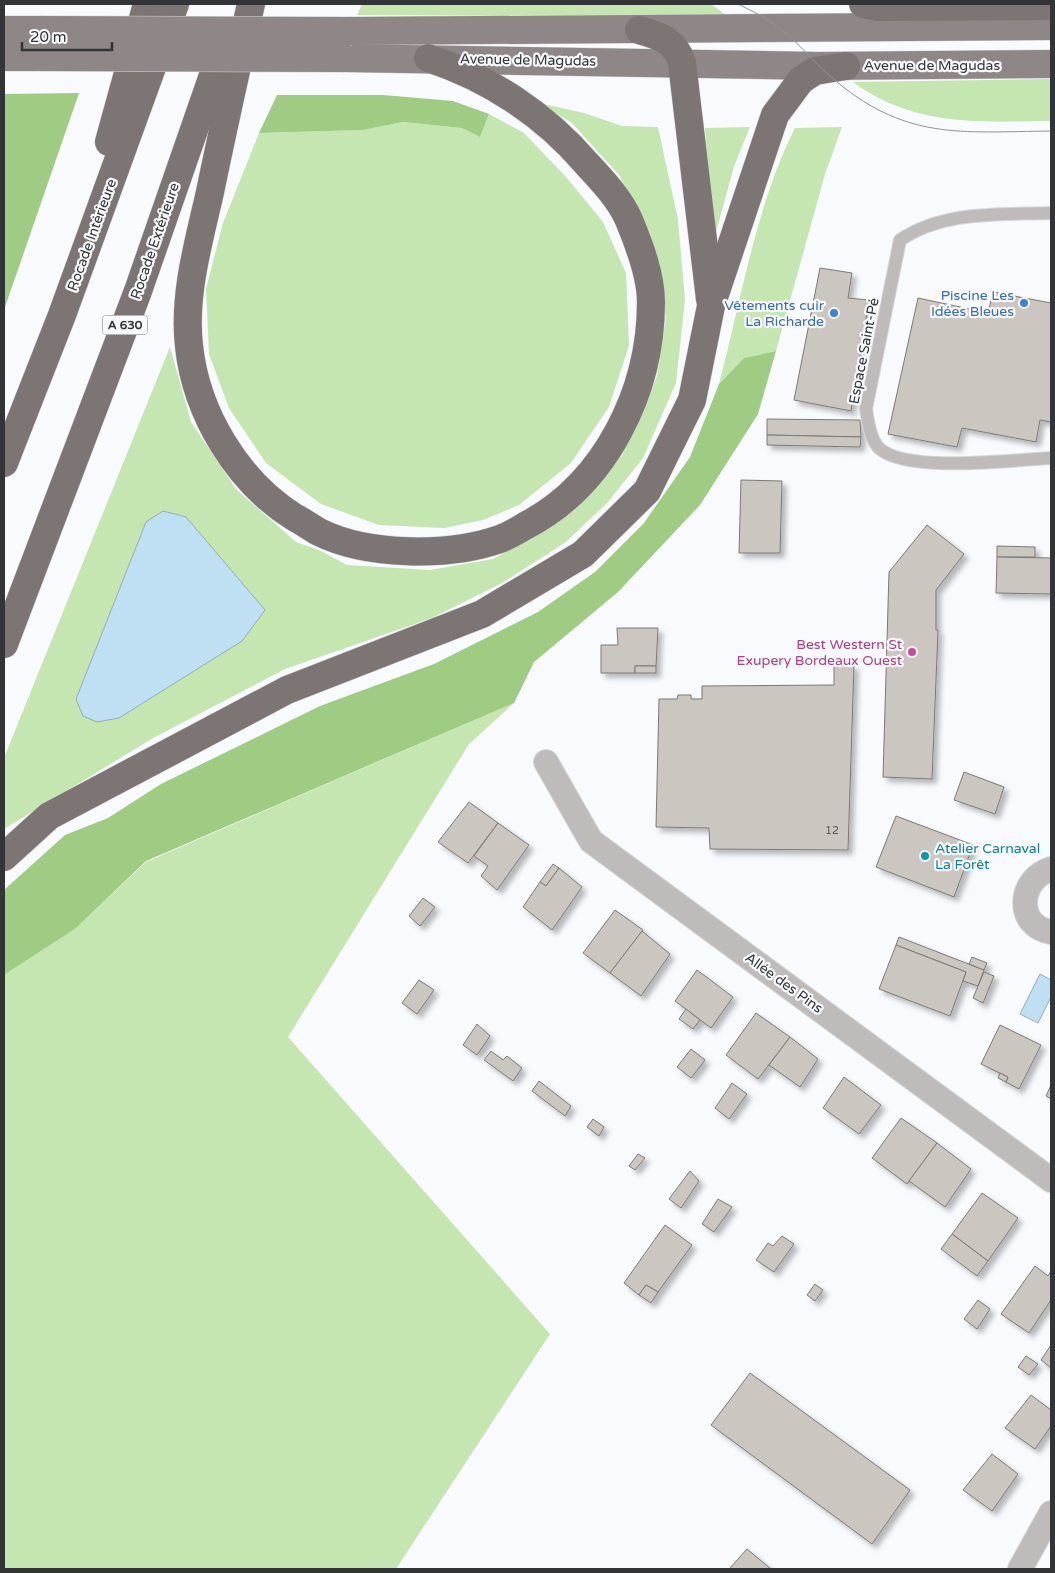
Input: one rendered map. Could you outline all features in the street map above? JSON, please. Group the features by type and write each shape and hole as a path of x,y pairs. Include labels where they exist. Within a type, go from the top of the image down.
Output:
{"highway":[{"path":"62,315 146,4"},
{"name":"Rocade Intérieure","path":"4,463 62,315 175,4"},
{"name":"Rocade Extérieure","path":"4,644 138,291 238,4"},
{"path":"251,4 190,292 188,344 195,380 208,414 228,451 250,480 284,510 320,533 402,553 453,549 500,539 542,518 573,492 610,449 632,405 648,352 651,298 641,251 627,216 600,179 575,150 542,118 485,82 455,67 428,58"},
{"path":"863,4 878,7 1051,6"},
{"path":"639,30 660,36 672,43 679,52 682,63 711,306"},
{"path":"4,857 49,816 287,690 482,614 583,554 647,491 692,400 711,306 775,115 801,80 816,71 846,66"}],"main road":[{"name":"Avenue de Magudas","path":"4,30 639,30 1051,26"},
{"name":"Avenue de Magudas","path":"4,57 428,58 846,66 1051,64"}],"street":[{"name":"Allée des Pins","path":"546,762 591,841 1051,1180"},
{"path":"1051,869 1034,878 1028,887 1025,897 1029,917 1036,926 1051,932"},
{"path":"1020,1569 1051,1513"}],"lane":[{"name":"Espace Saint-Pé","path":"1051,213 959,217 932,223 900,240 866,409 870,429 880,448 901,458 927,463 1051,458"}],"green space":[{"path":"362,4 711,4 727,16 357,15"},
{"path":"1051,79 1051,121 998,122 948,119 923,114 876,97 853,82"},
{"path":"79,93 4,310 4,94"},
{"path":"277,95 383,95 453,101 489,114 480,137 462,128 403,122 363,130 259,133"},
{"path":"539,103 584,113 622,126 658,127 678,220 685,299 676,383 643,458 608,502 566,542 502,583 432,618 285,669 153,738 4,829 4,758 170,347 191,422 236,489 296,542 321,551 347,565 430,570 493,559 553,526 622,455 657,376 666,317 651,235 619,175 572,123"},
{"path":"489,114 524,133 566,177 603,222 626,273 629,345 609,407 571,463 519,505 483,520 444,528 379,525 321,504 266,463 229,408 209,354 206,289 223,223 259,133 363,130 403,122 462,128 480,137"},
{"path":"750,127 734,166 713,243 705,128"},
{"path":"842,127 825,174 776,351 744,358 719,384 760,221 781,158 795,128"},
{"path":"776,351 758,414 700,505 618,592 534,662 514,703 146,861 75,929 4,975 4,890 65,835 108,818 161,784 320,706 434,664 538,612 595,572 644,523 690,457 719,384 744,358"},
{"path":"514,703 469,744 288,1037 550,1334 396,1569 4,1569 4,975 75,929 146,862"}],"water":[{"path":"163,511 186,517 265,610 242,641 119,718 97,722 83,716 76,699 146,522"},
{"path":"1040,974 1051,980 1051,997 1038,1023 1020,1014"}],"building":[{"path":"820,268 852,273 848,298 869,300 851,411 794,400"},
{"path":"993,292 1051,303 1051,422 1040,420 1036,442 962,428 957,447 888,434 918,298 988,313"},
{"path":"767,419 860,420 861,437 767,435"},
{"path":"767,435 861,437 860,447 767,445"},
{"path":"741,480 782,481 780,553 739,553"},
{"name":"Best Western St Exupery Bordeaux Ouest","path":"927,525 964,554 936,590 936,630 938,630 932,779 883,777 889,572"},
{"path":"997,546 1035,547 1035,557 997,557"},
{"path":"997,557 1051,558 1051,594 996,593"},
{"path":"617,628 658,628 656,666 635,666 635,673 601,673 601,645 618,645"},
{"path":"834,665 854,665 848,850 710,849 709,828 656,827 659,699 677,699 678,695 691,695 691,699 702,699 702,686 834,685"},
{"path":"635,666 656,666 656,673 635,673"},
{"path":"964,772 1004,787 995,814 954,800"},
{"path":"469,802 498,823 468,863 438,842"},
{"name":"Atelier Carnaval La Forêt","path":"896,816 973,845 954,897 876,867"},
{"path":"498,823 529,845 497,890 481,876 488,866 474,856"},
{"path":"553,864 559,868 546,886 540,882"},
{"path":"559,868 582,887 552,930 523,907 540,882 546,886"},
{"path":"423,898 435,907 420,926 409,916"},
{"path":"615,910 643,930 610,973 583,953"},
{"path":"642,931 670,954 641,996 610,973"},
{"path":"899,937 984,970 978,986 963,981 966,972 896,945"},
{"path":"896,945 966,972 950,1016 879,989"},
{"path":"972,957 987,963 984,970 969,964"},
{"path":"697,970 733,997 711,1028 675,1001"},
{"path":"984,972 994,976 983,1003 973,998"},
{"path":"419,980 434,990 417,1014 402,1003"},
{"path":"686,1009 700,1020 693,1029 679,1019"},
{"path":"756,1013 790,1037 758,1079 726,1055"},
{"path":"477,1024 490,1036 477,1055 463,1045"},
{"path":"1000,1025 1041,1045 1019,1089 1006,1082 1008,1077 981,1064"},
{"path":"790,1037 818,1059 800,1087 769,1065"},
{"path":"691,1049 705,1060 691,1078 677,1067"},
{"path":"491,1051 503,1060 507,1056 522,1068 513,1081 484,1060"},
{"path":"1000,1073 1008,1077 1006,1082 998,1078"},
{"path":"844,1077 881,1105 859,1134 823,1108"},
{"path":"539,1081 571,1106 565,1116 532,1091"},
{"path":"732,1083 747,1094 729,1119 715,1108"},
{"path":"1051,1085 1051,1099 1046,1096"},
{"path":"901,1118 937,1143 907,1184 872,1158"},
{"path":"593,1119 604,1127 599,1136 587,1127"},
{"path":"937,1143 971,1169 945,1207 909,1181"},
{"path":"638,1154 645,1158 635,1170 629,1166"},
{"path":"690,1171 699,1181 681,1208 669,1199"},
{"path":"982,1193 1018,1218 988,1261 952,1234"},
{"path":"718,1199 732,1207 714,1232 702,1224"},
{"path":"665,1225 692,1245 658,1292 646,1285 639,1295 624,1283"},
{"path":"952,1234 988,1261 977,1276 941,1249"},
{"path":"782,1236 794,1244 774,1272 756,1260 768,1243 773,1246"},
{"path":"1035,1266 1048,1276 1051,1271 1051,1300 1029,1333 1001,1314"},
{"path":"815,1284 823,1290 815,1301 807,1295"},
{"path":"646,1285 658,1292 651,1303 639,1295"},
{"path":"978,1300 990,1309 977,1329 964,1319"},
{"path":"1051,1345 1051,1368 1041,1360"},
{"path":"1026,1356 1038,1364 1029,1375 1018,1367"},
{"path":"750,1373 910,1490 872,1544 711,1425"},
{"path":"1031,1395 1051,1410 1051,1426 1035,1449 1005,1428"},
{"path":"992,1454 1018,1474 992,1511 963,1490"},
{"path":"747,1549 771,1569 730,1568"}],"tram line":[{"path":"738,4 776,26 830,76 857,97 883,112 908,122 934,128 988,132 1051,131"}],"place":[{"name":"Piscine Les Idées Bleues","path":"1024,303"},
{"name":"Vêtements cuir La Richarde","path":"834,313"},
{"name":"Best Western St Exupery Bordeaux Ouest","path":"912,652"},
{"name":"Atelier Carnaval La Forêt","path":"925,856"}]}
